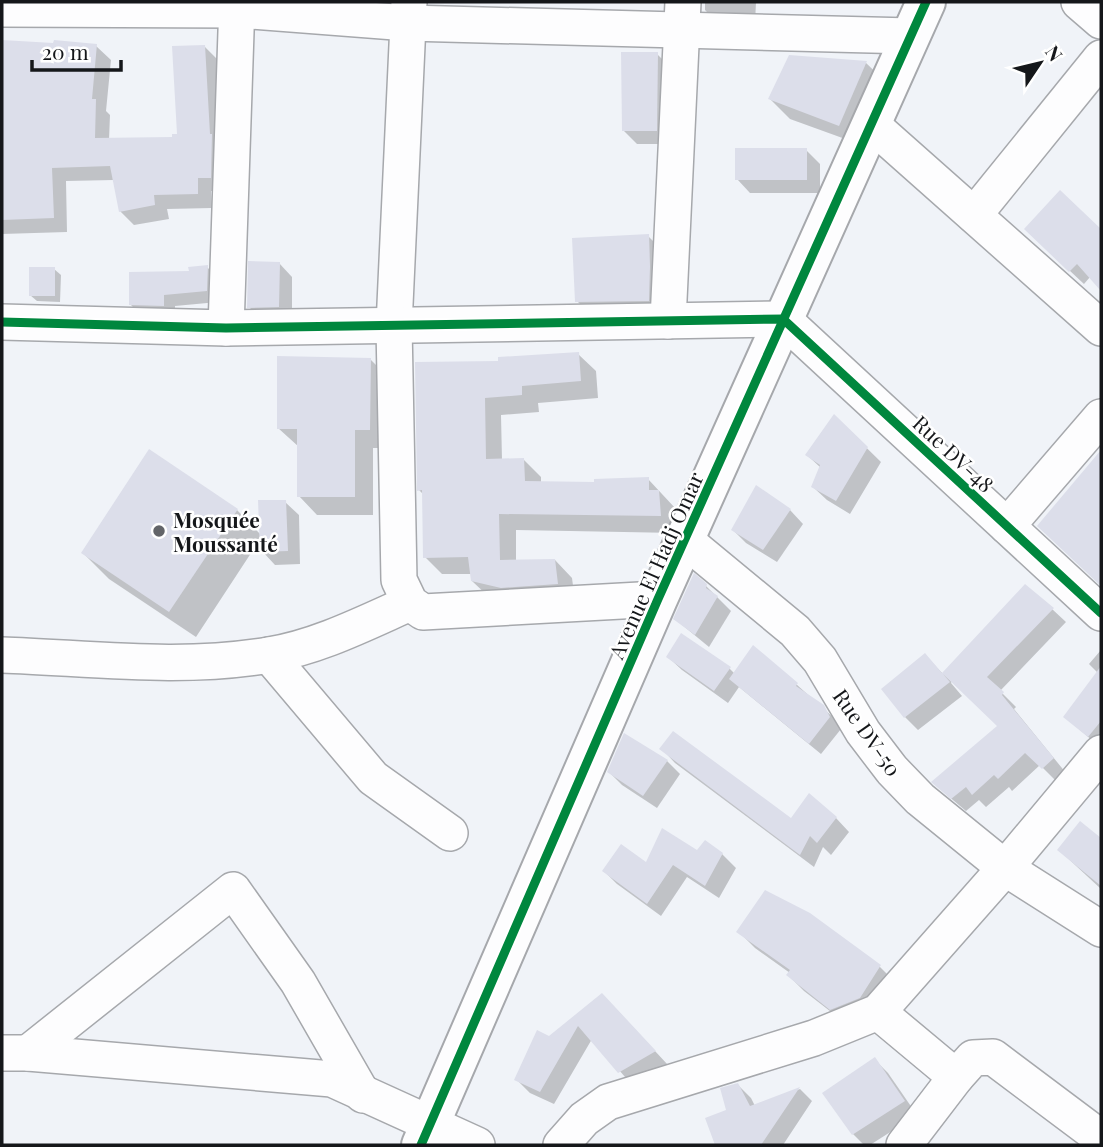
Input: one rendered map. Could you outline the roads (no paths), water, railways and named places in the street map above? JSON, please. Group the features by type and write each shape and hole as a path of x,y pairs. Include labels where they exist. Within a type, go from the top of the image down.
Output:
{"street":[{"name":"Avenue El Hadj Omar","path":"426,1134 658,599 926,2"},
{"path":"1079,2 1101,22"},
{"path":"2,9 237,6 409,13 682,16 911,36"},
{"path":"226,328 237,6"},
{"path":"409,13 394,326 399,580 410,603 423,612 658,599"},
{"path":"668,321 682,16"},
{"path":"974,215 1101,58"},
{"path":"871,124 1101,328"},
{"path":"2,322 226,328 783,319"},
{"name":"Rue DV-48","path":"783,319 1101,613"},
{"path":"1007,527 1101,416"},
{"name":"Rue DV-50","path":"686,541 794,631 820,660 863,732 892,770 920,799 1005,868 1101,929"},
{"path":"2,655 172,663 269,655 307,645 410,603"},
{"path":"269,655 373,778 450,833"},
{"path":"561,1145 584,1119 608,1102 814,1038 878,1012 1005,868 1101,753"},
{"path":"15,1053 233,890 298,982 363,1095"},
{"path":"878,1012 956,1077"},
{"path":"15,1053 332,1079 426,1134 477,1145"},
{"path":"904,1145 973,1058 993,1057 1101,1138"}],"place":[{"name":"Mosquée Moussanté","path":"159,531"}]}
